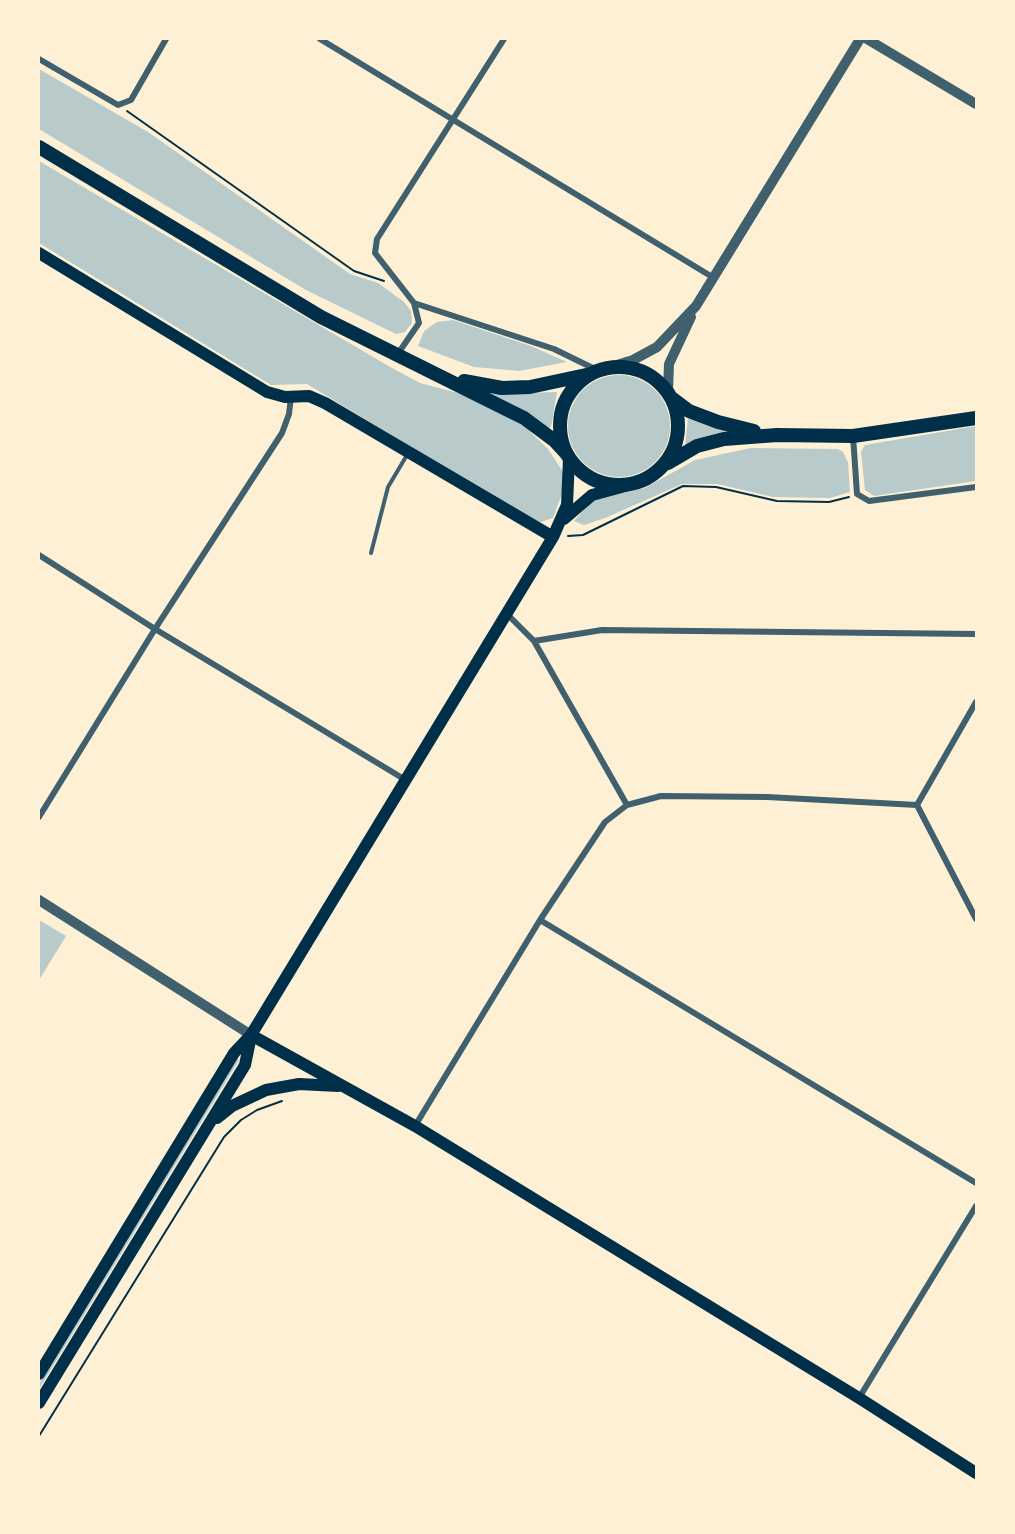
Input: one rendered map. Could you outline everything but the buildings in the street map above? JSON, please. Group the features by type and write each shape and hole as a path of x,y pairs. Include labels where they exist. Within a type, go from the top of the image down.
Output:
{"highway":[{"path":"39,147 321,317 524,418 555,441 582,473 597,481 613,485 629,485 646,480 697,446 724,439 777,435 853,436 976,418"},
{"path":"438,375 502,388 546,386 599,371 624,367 641,371 656,379 689,411 718,422 777,435"},
{"path":"568,456 560,431 562,409 569,395 599,371"},
{"path":"660,470 676,444 678,414 670,395"}],"main road":[{"path":"41,259 258,387 275,395 317,399 555,532"},
{"path":"555,532 568,497 568,456"},
{"path":"39,1374 234,1053 251,1035 555,532 576,507 592,495 629,485"},
{"path":"251,1035 415,1126 859,1398 976,1473"},
{"path":"39,1403 245,1065 251,1035"},
{"path":"205,1129 232,1106 266,1090 298,1084 346,1087"}],"street":[{"path":"39,59 118,105 131,100 166,39"},
{"path":"321,39 714,278"},
{"path":"397,356 419,323 414,303 375,253 377,239 504,39"},
{"path":"670,395 669,364 696,306 860,39"},
{"path":"867,39 976,104"},
{"path":"414,303 554,349 599,371 633,360 657,347 696,306"},
{"path":"39,817 155,629 282,433 289,414 291,397"},
{"path":"853,436 857,494 869,501 976,487"},
{"path":"39,555 155,629 404,779"},
{"path":"506,612 534,641 627,805"},
{"path":"534,641 602,630 976,634"},
{"path":"917,806 976,702"},
{"path":"415,1126 540,920 605,822 627,805 661,796 767,796 917,806"},
{"path":"917,806 976,919"},
{"path":"39,900 251,1035"},
{"path":"966,901 976,902"},
{"path":"540,920 976,1183"},
{"path":"859,1398 976,1206"}],"lane":[{"path":"371,554 388,488 409,452"}],"path":[{"path":"118,105 354,271 403,288"},
{"path":"555,532 583,535 683,486 716,487 777,501 829,502 857,494"},
{"path":"39,1436 224,1137 241,1120 257,1110 290,1098"}],"shaded area":[{"path":"39,69 148,132 350,274 378,283 404,302 411,311 412,323 405,332 396,334 306,290 39,129"},
{"path":"39,161 392,368 420,383 473,397 525,427 548,449 563,472 563,491 553,518 541,522 529,518 307,384 271,385 39,243"},
{"path":"453,320 531,346 567,362 519,371 474,367 418,346 424,331 437,322"},
{"path":"619,375 639,379 655,390 666,406 670,426 666,446 655,462 639,473 619,477 599,473 583,462 572,446 568,426 572,406 583,390 599,379"},
{"path":"480,388 524,393 557,392 551,427 548,428"},
{"path":"688,417 734,432 685,448"},
{"path":"976,426 976,481 874,496 865,490 861,452 865,445"},
{"path":"751,448 838,449 843,452 848,462 850,492 830,498 773,497 717,484 682,484 605,518 584,525 574,521 594,499 645,488 695,460"},
{"path":"39,920 66,936 39,980"},
{"path":"237,1059 239,1060 39,1389 39,1384"}]}
